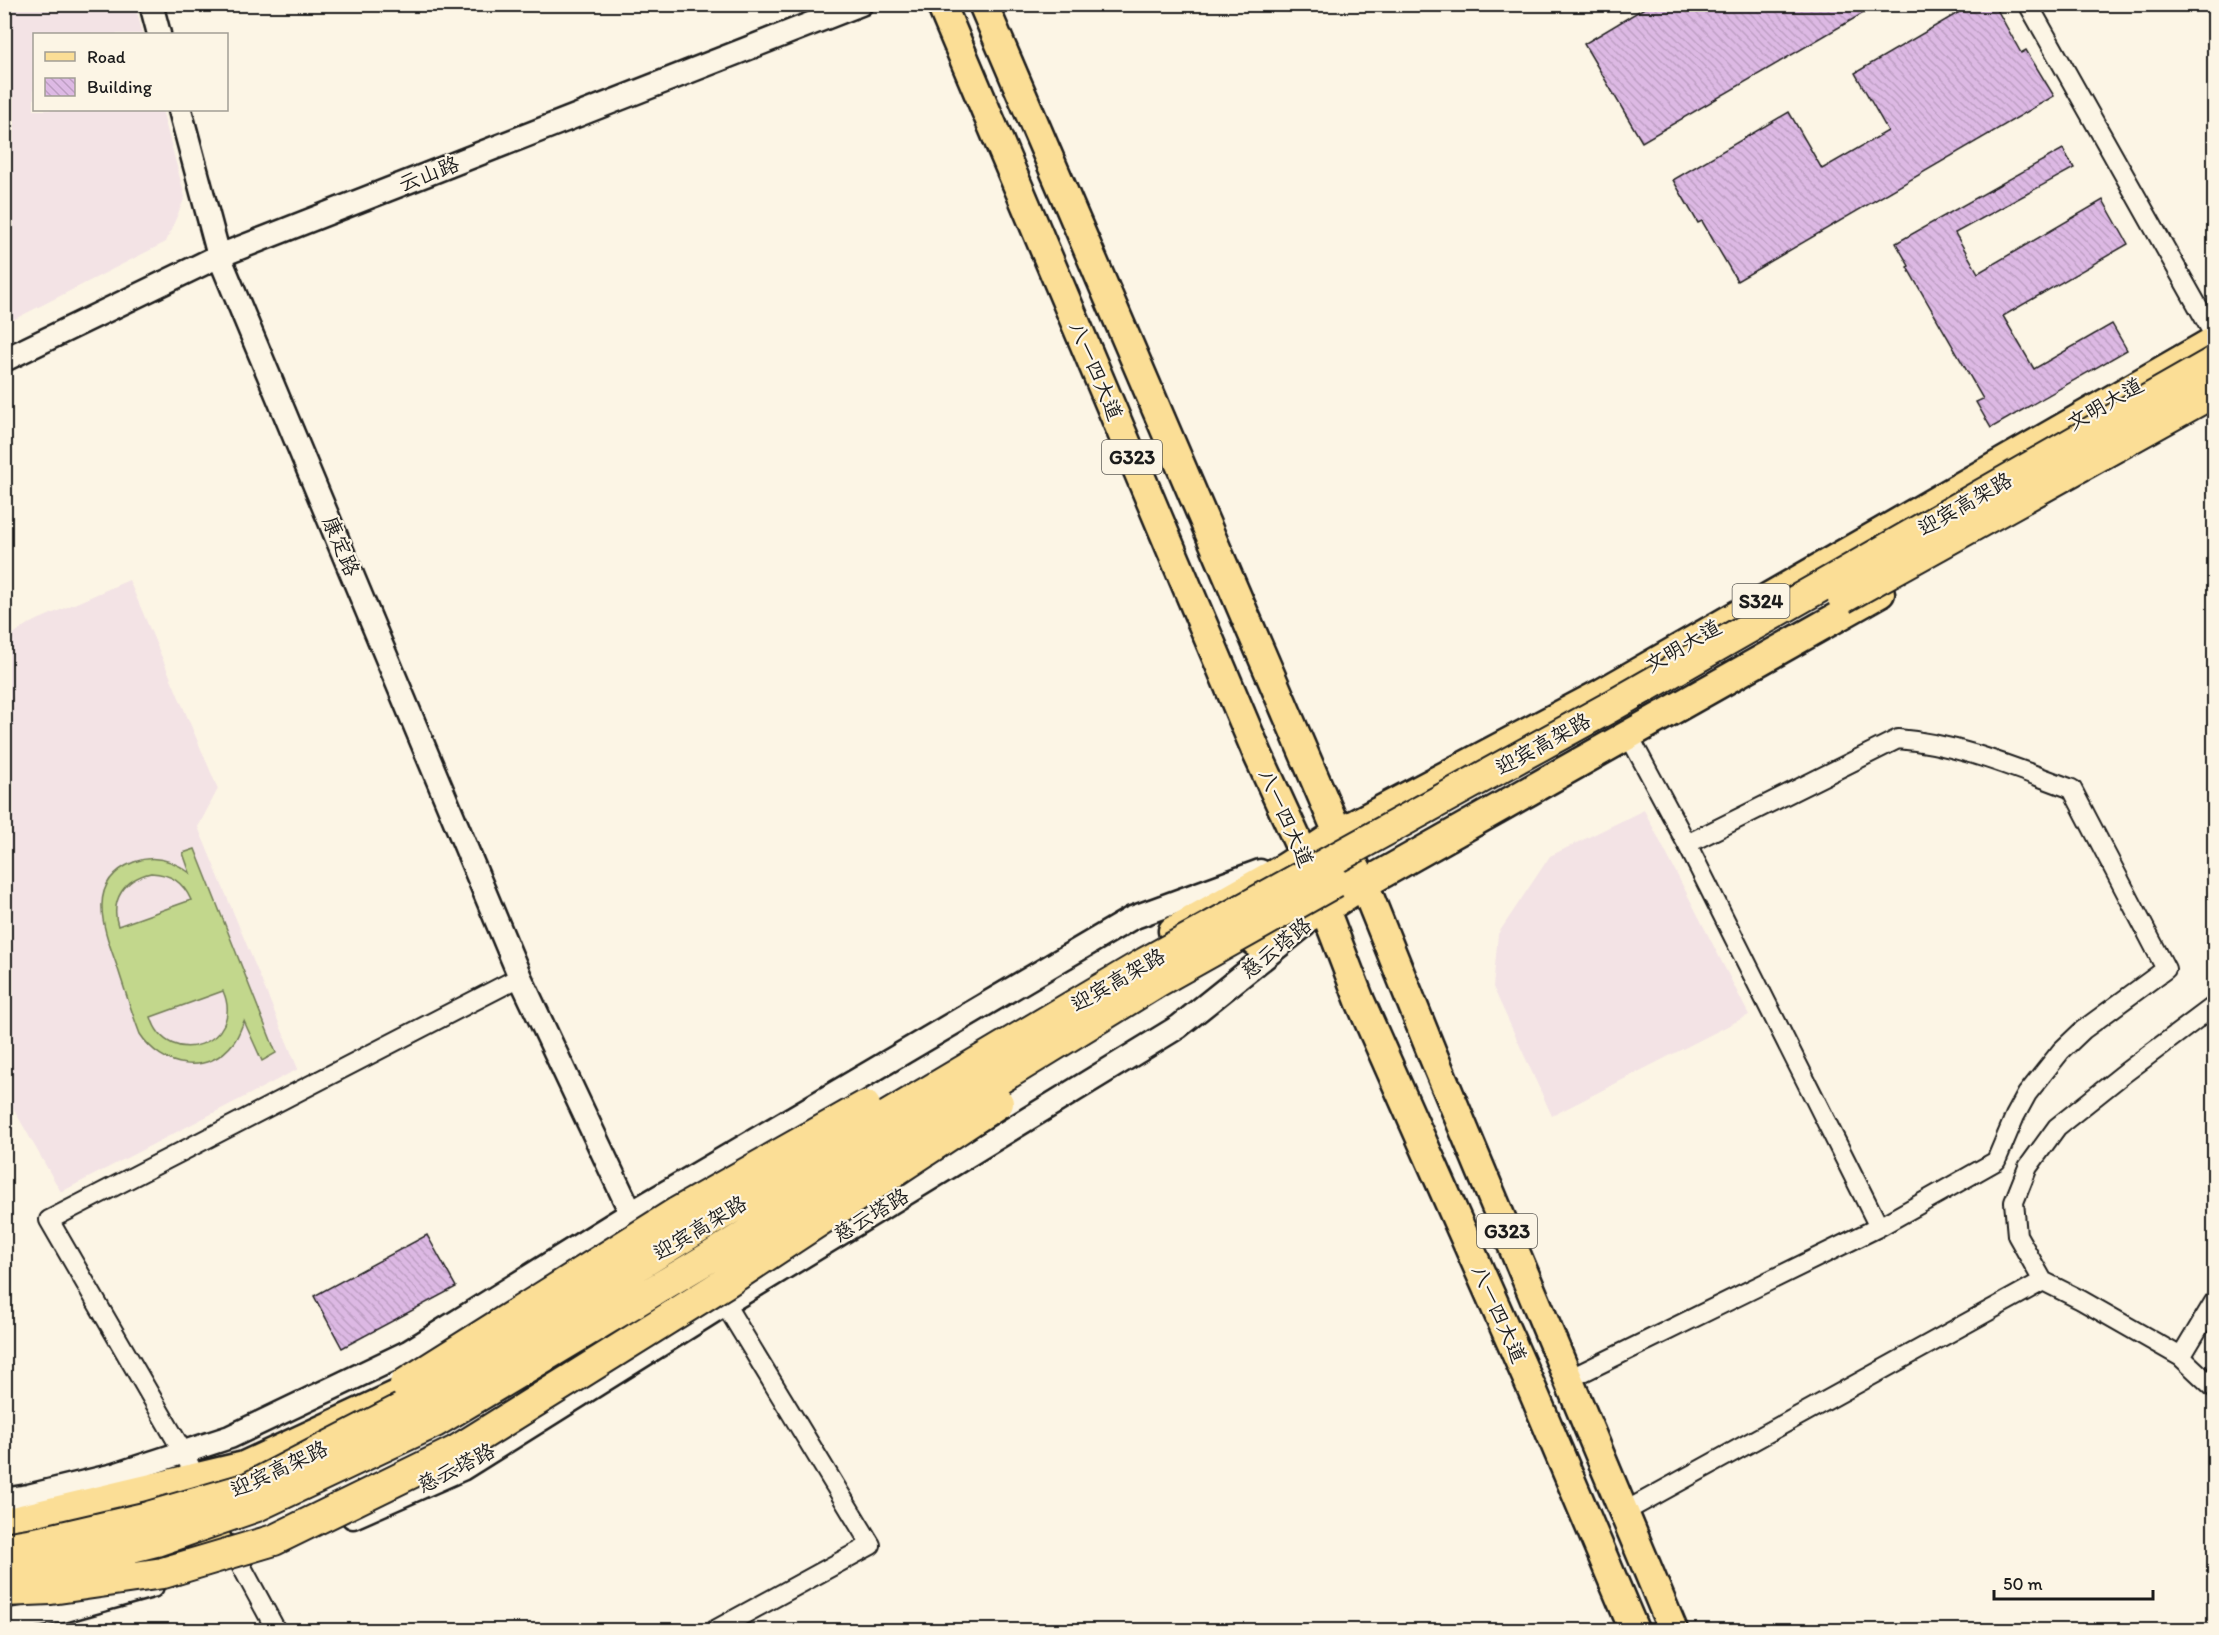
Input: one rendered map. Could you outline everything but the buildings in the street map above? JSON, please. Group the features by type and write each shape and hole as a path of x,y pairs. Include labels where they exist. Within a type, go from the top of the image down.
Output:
{"highway":[{"name":"迎宾高架路","path":"4,1548 40,1542 148,1516 248,1488 423,1398 702,1226 1145,963 1610,707 2214,362"},
{"name":"迎宾高架路","path":"9,1588 48,1568 156,1541 257,1506 435,1422 710,1257 1157,982 2214,392"},
{"path":"40,1542 144,1509 243,1470 414,1379 678,1212 1144,947"},
{"path":"9,1588 51,1589 163,1573 274,1540 456,1451 728,1281 1163,995"}],"main road":[{"name":"八一四大道","path":"941,4 1258,755 1304,855 1360,1001 1532,1389 1634,1630"},
{"name":"八一四大道","path":"983,4 1338,833 1364,884 1432,1053 1673,1630"},
{"name":"文明大道","path":"1304,855 1338,833 1602,693 2214,341"},
{"name":"S324","path":"1324,910 1364,884 1628,734 2214,406"},
{"path":"1144,947 1304,855"},
{"name":"慈云塔路","path":"9,1588 51,1586 233,1550 267,1530 448,1441 1163,995 1278,930 1324,910"},
{"path":"4,1523 244,1466 291,1444"}],"street":[{"path":"151,4 159,33"},
{"name":"云山路","path":"4,360 219,256 861,4"},
{"path":"2028,4 2214,334"},
{"name":"康定路","path":"180,111 219,256 520,976 631,1213"},
{"path":"1628,734 1688,844 1879,1227"},
{"path":"1569,1379 1879,1227 1996,1161 2004,1138 2027,1094 2061,1051 2083,1030 2166,969 2072,789 1968,751 1924,741 1898,739 1688,844"},
{"path":"4,1500 114,1475 230,1437 408,1352 631,1213 1132,918 1304,855"},
{"name":"慈云塔路","path":"4,1621 59,1612 233,1550 274,1551 462,1469 724,1304 1178,1028 1324,910"},
{"path":"276,1630 183,1452 49,1220 520,976"},
{"path":"2214,1006 2057,1127 2028,1167 2014,1202 2017,1235 2030,1262 2043,1281 2181,1357 2214,1388"},
{"path":"1624,1512 2043,1281"},
{"path":"2181,1357 2214,1302"},
{"path":"715,1630 871,1545 724,1304"}],"shaded area":[{"path":"5,4 135,5 143,33 33,33 33,111 162,111 185,197 166,242 5,324"},
{"path":"129,580 218,789 198,827 298,1069 61,1192 5,1094 4,641 26,625"},
{"path":"1644,810 1749,1015 1552,1116 1493,987 1498,934 1550,856"}],"green space":[{"path":"195,849 276,1053 262,1061 244,1021 236,1039 223,1053 199,1064 173,1061 160,1055 140,1034 104,924 103,895 108,882 118,871 134,862 149,859 163,860 190,873 183,853","holes":["151,873 165,875 176,880 191,900 118,926 116,908 121,892 133,880","223,991 227,1009 224,1025 215,1037 202,1044 187,1047 172,1043 160,1034 151,1017"]}]}
